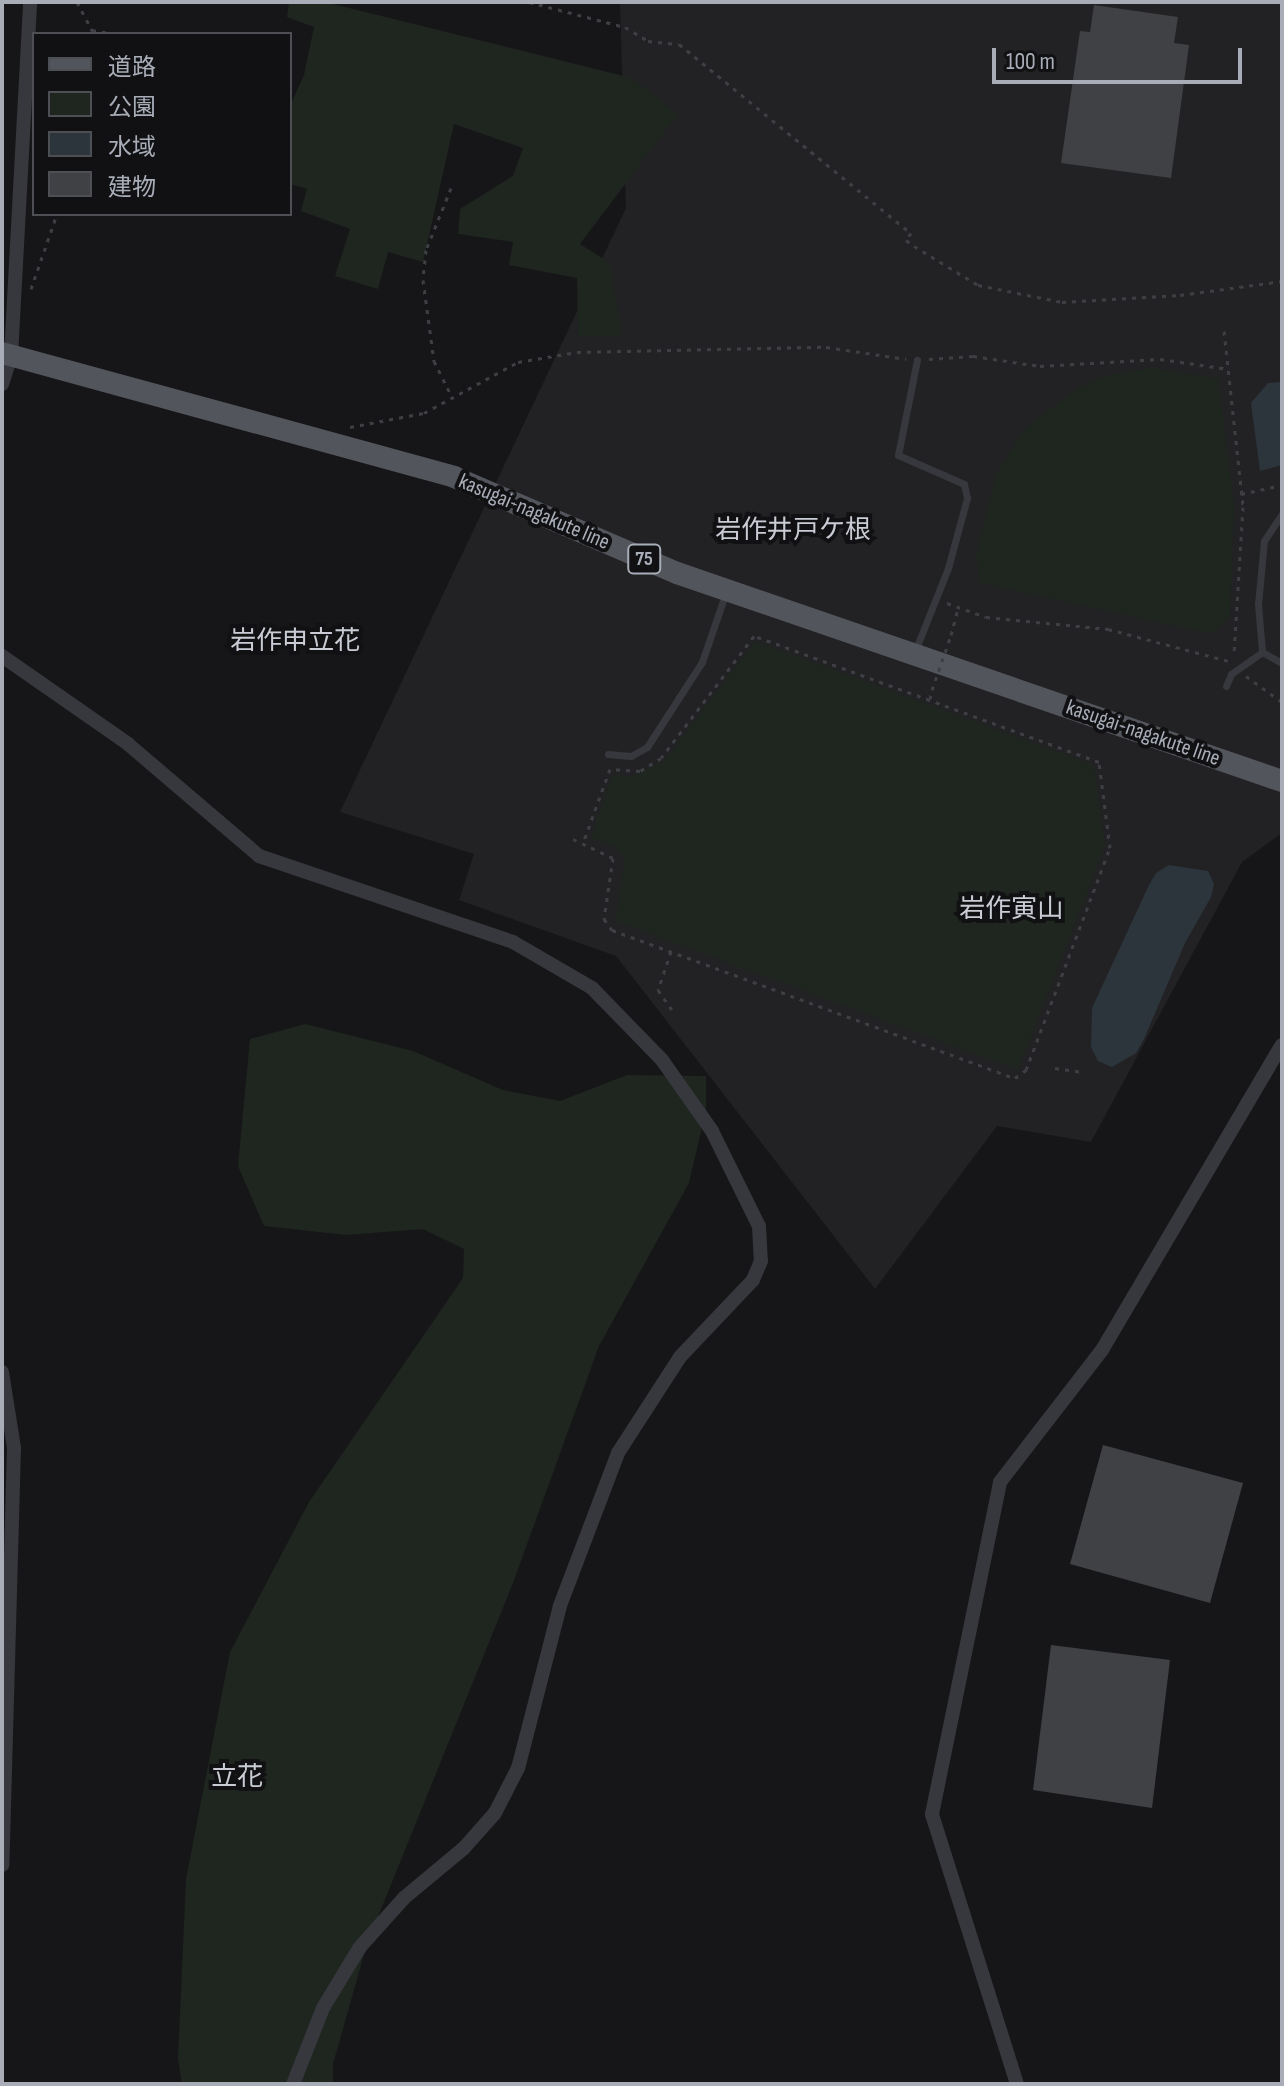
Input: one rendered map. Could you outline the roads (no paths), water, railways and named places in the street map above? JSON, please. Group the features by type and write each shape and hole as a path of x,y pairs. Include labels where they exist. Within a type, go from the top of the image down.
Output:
{"main road":[{"name":"kasugai-nagakute line","path":"6,354 454,477 726,590 1282,781"}],"street":[{"path":"2,384 30,2"},
{"path":"2,656 128,744 259,856 513,942 592,988 662,1060 704,1119 759,1226 761,1261 753,1280 680,1357 618,1453 560,1606 518,1768 495,1813 464,1848 404,1898 360,1947 323,2008 293,2084"},
{"path":"1017,2084 932,1814 1000,1482 1102,1350 1282,1045"},
{"path":"2,1372 14,1448 2,1865"}],"lane":[{"path":"914,653 967,498 964,484 898,455 917,360"},
{"path":"1262,652 1259,560 1268,532 1282,514"},
{"path":"608,754 631,756 647,747 702,662 726,590"},
{"path":"1262,652 1282,663"},
{"path":"1226,686 1240,668 1262,652"}],"water":[{"path":"1282,382 1282,465 1260,471 1251,403 1268,383"},
{"path":"1169,865 1208,871 1214,884 1211,897 1185,943 1136,1053 1112,1067 1098,1061 1091,1047 1092,1008 1149,885 1156,873"}],"district":[{"name":"岩作井戸ケ根","path":"793,531"},
{"name":"岩作申立花","path":"295,642"},
{"name":"岩作寅山","path":"1011,910"},
{"name":"立花","path":"237,1778"}]}
